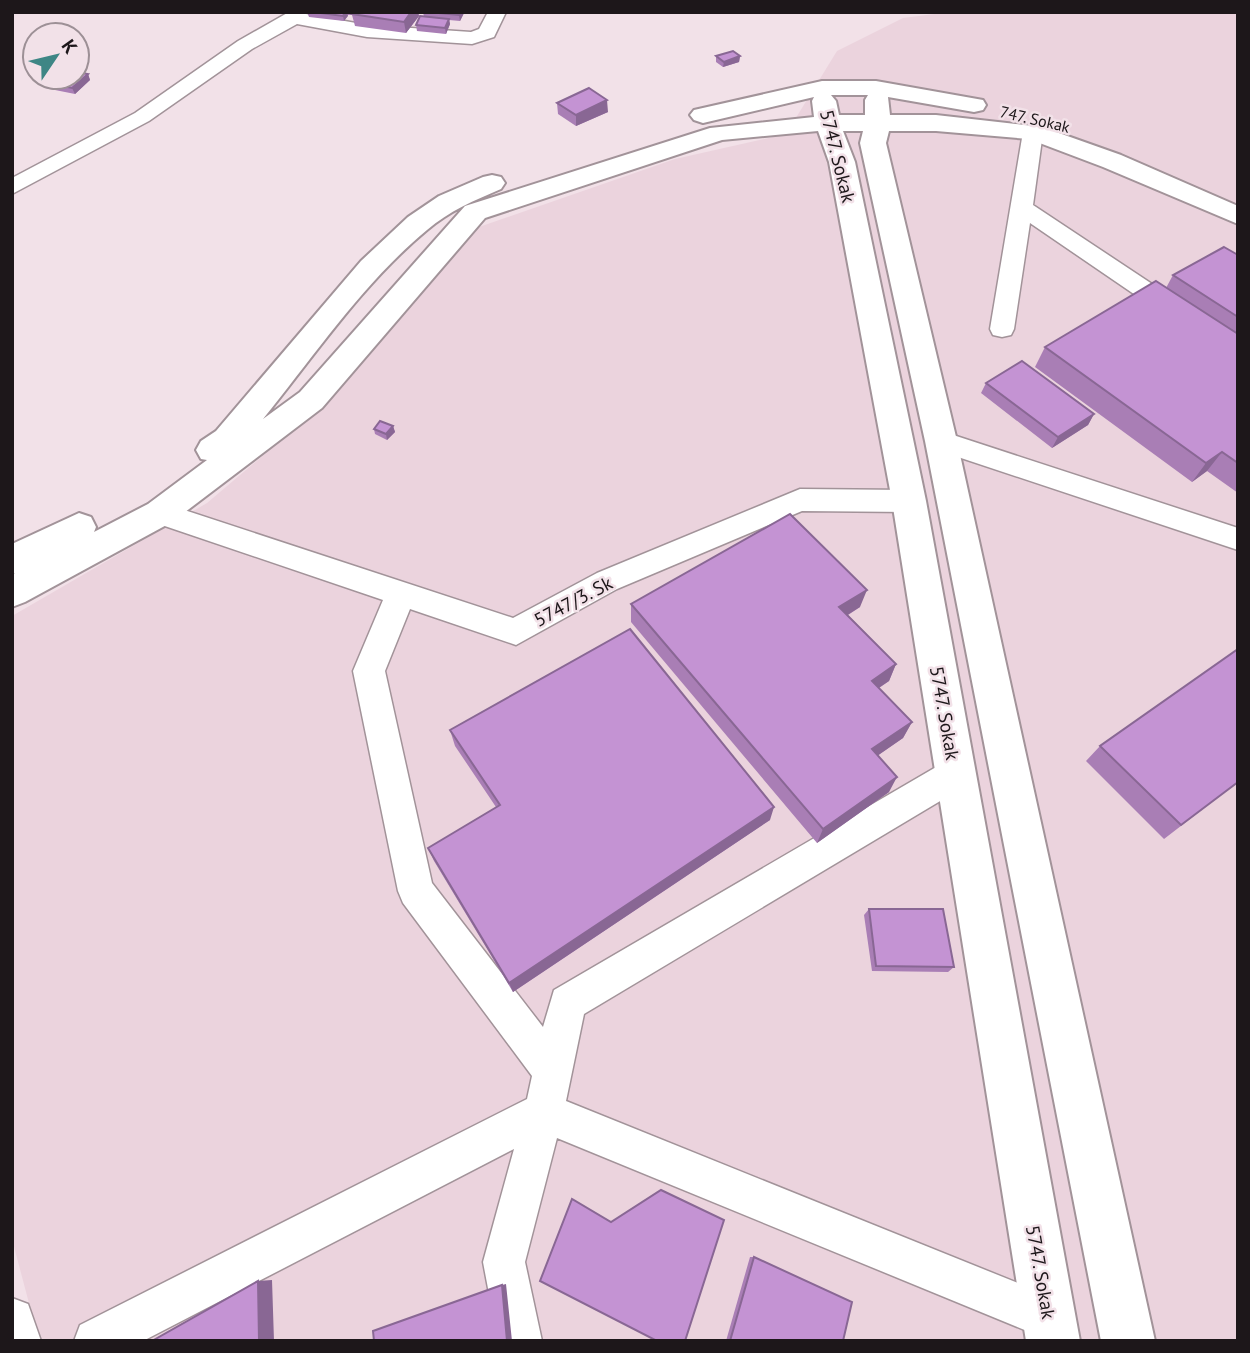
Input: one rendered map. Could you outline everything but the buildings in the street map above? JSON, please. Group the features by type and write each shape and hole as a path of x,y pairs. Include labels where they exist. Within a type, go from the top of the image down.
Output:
{"main road":[{"name":"747. Sokak","path":"877,106 963,102 1062,123 1150,153 1221,183"},
{"path":"12,592 160,513 311,400 475,212 719,133 825,106"},
{"path":"12,560 169,479 228,439 371,267 418,223 449,202 498,180 695,117 825,106 877,106"},
{"name":"5747. Sokak","path":"825,106 842,162 908,501 1051,1329"},
{"name":"5747. Sokak","path":"877,106 873,143 941,442 1128,1341"},
{"name":"747. Sokak","path":"877,106 936,123 1033,132 1112,162 1238,216"}],"street":[{"path":"12,187 142,117 245,45 296,15 367,31 472,38 486,33 497,12"},
{"path":"1002,329 1033,132"},
{"path":"1021,207 1238,353"},
{"path":"941,442 1238,539"},
{"name":"5747/3. Sk","path":"160,513 516,632 607,581 800,500 908,501"},
{"path":"400,594 369,671 416,891 552,1071"},
{"path":"520,1341 504,1262 544,1112 567,1003 955,774"},
{"path":"544,1112 1051,1329"},
{"path":"96,1341 544,1112"},
{"path":"12,1320 19,1341"}],"shaded area":[{"path":"950,12 1238,12 1238,1341 39,1341 12,1239 12,616 207,503 324,404 479,227 675,159 786,134 837,51 903,18"}]}
